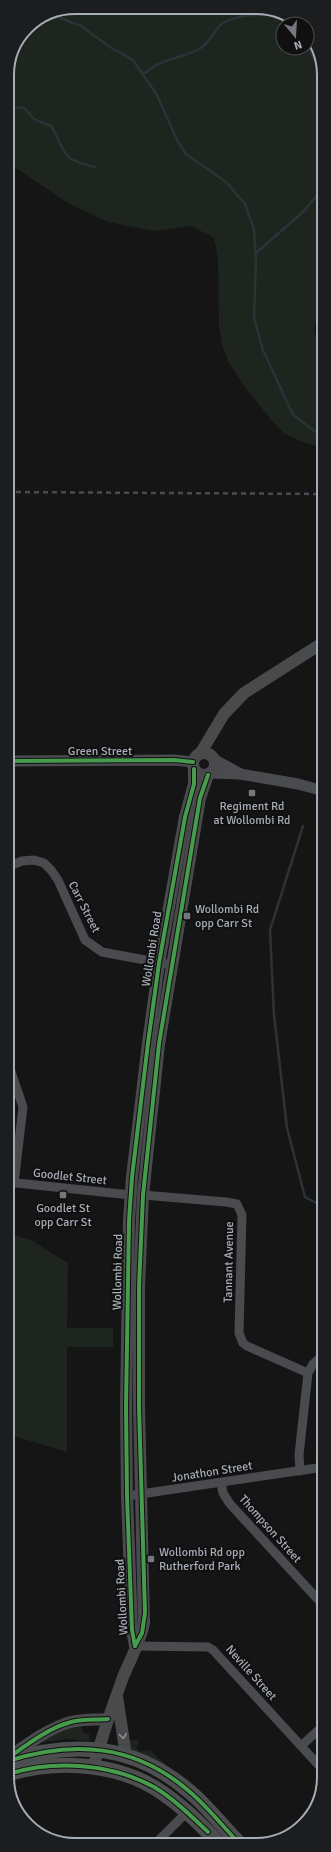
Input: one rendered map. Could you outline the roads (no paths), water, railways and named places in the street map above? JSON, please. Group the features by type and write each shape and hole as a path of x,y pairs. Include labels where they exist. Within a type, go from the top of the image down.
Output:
{"highway":[{"path":"14,1759 46,1751 80,1748 98,1749 126,1756 158,1770 177,1781 190,1792 234,1838"},
{"path":"14,1772 51,1766 107,1769 126,1775 154,1787 187,1812 213,1838"}],"main road":[{"name":"Wollombi Road","path":"135,1646 132,1630 127,1496 127,1288 137,1195 148,1043 159,963 185,817 193,790 196,762 224,714 244,693 317,646"},
{"path":"213,732 214,758 216,767 210,774 201,776 196,762 207,753 214,758"},
{"name":"Wollombi Road","path":"93,1768 117,1693 135,1646 142,1633 145,1613 141,1495 137,1195 159,1044 200,798 210,774"},
{"path":"117,1693 126,1756"},
{"path":"14,1754 29,1743 62,1725 71,1722 108,1719"}],"street":[{"path":"214,758 240,774"},
{"name":"Green Street","path":"14,762 174,760 196,762"},
{"path":"210,774 240,774 298,784 317,789"},
{"name":"Carr Street","path":"14,864 22,861 34,860 44,863 58,880 85,940 102,952 172,965"},
{"path":"14,1081 23,1107 14,1164"},
{"name":"Goodlet Street","path":"14,1183 137,1195"},
{"name":"Tannant Avenue","path":"137,1195 232,1202 237,1204 242,1215 239,1333 241,1339 247,1346 308,1373"},
{"path":"300,1471 299,1455 308,1373 317,1360"},
{"name":"Jonathon Street","path":"127,1496 317,1468"},
{"name":"Thompson Street","path":"221,1483 223,1493 230,1504 317,1598"},
{"name":"Neville Street","path":"135,1646 208,1647 213,1650 317,1763"},
{"path":"301,1746 317,1731"},
{"path":"161,1838 187,1812"}],"waterway":[{"path":"143,74 158,64 199,49 207,43 217,28 223,23 249,15 268,15"},
{"path":"57,17 81,26 110,47 133,60 157,95 177,140 186,154 226,182 245,204 254,229 256,262 254,317 263,350 293,415 317,433"},
{"path":"313,56 315,61"},
{"path":"14,107 24,108 35,120 51,126 63,149 70,158 83,164 95,167"},
{"path":"256,253 304,211 317,195"},
{"path":"303,826 270,930 274,1015 287,1128 305,1197 317,1203"}],"railway":[{"path":"14,492 317,494"}],"place":[{"name":"Regiment Rd at Wollombi Rd","path":"252,793"},
{"name":"Wollombi Rd opp Carr St","path":"187,916"},
{"name":"Goodlet St opp Carr St","path":"63,1195"},
{"name":"Wollombi Rd opp Rutherford Park","path":"151,1559"}]}
